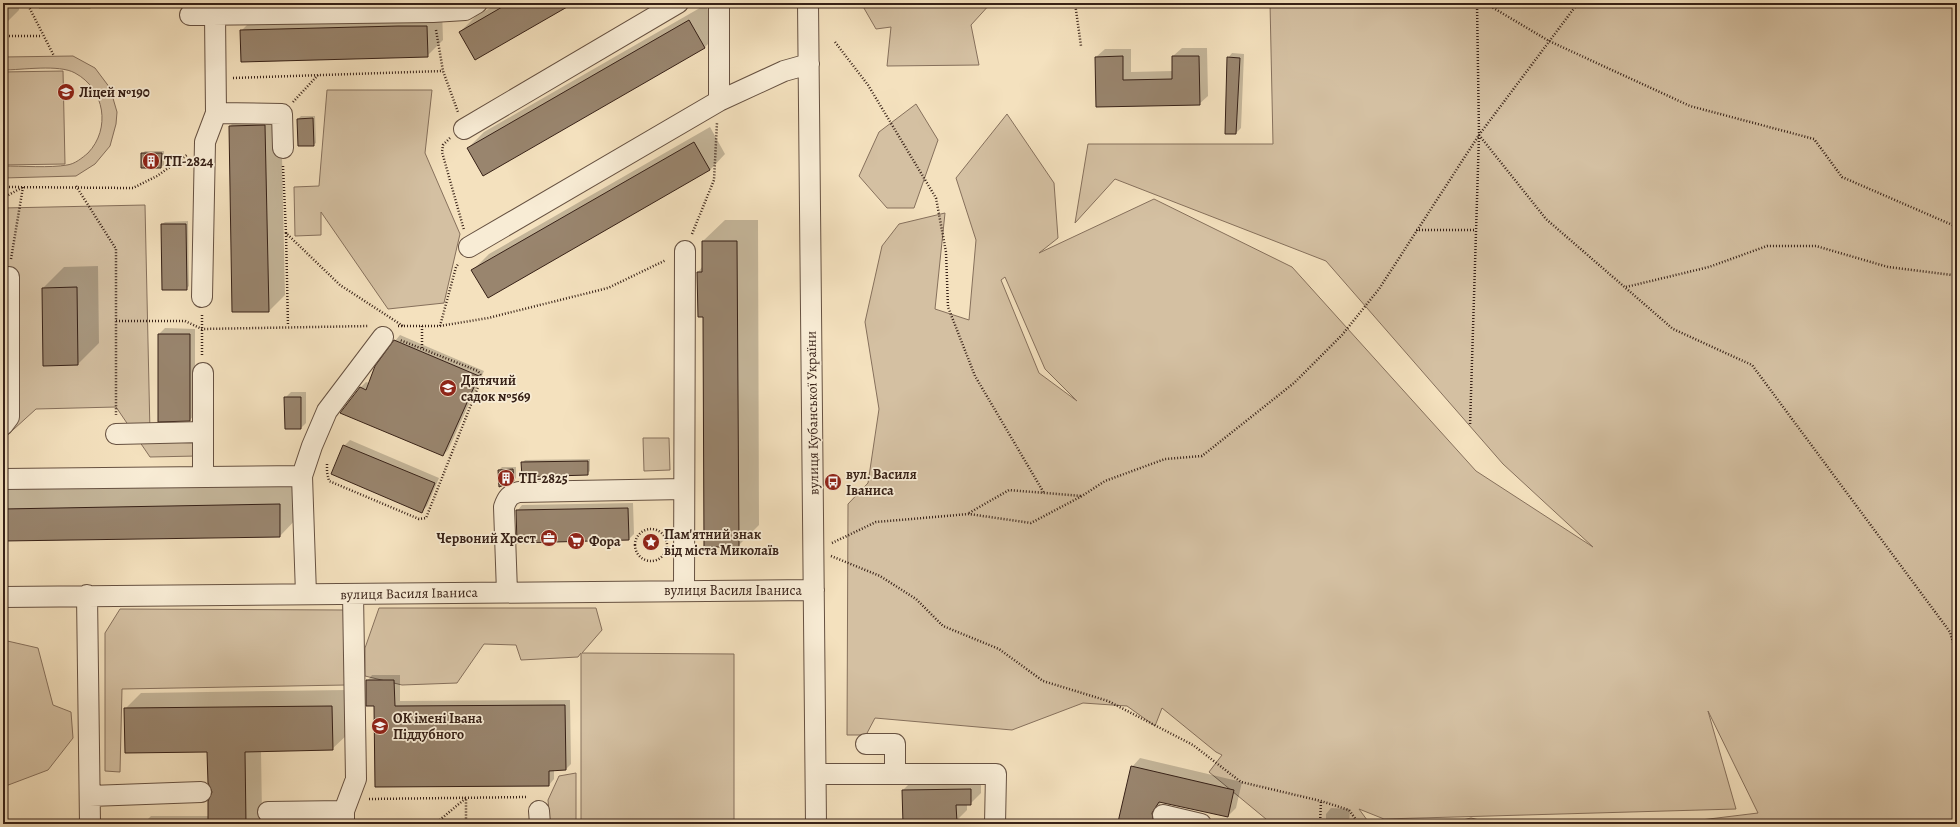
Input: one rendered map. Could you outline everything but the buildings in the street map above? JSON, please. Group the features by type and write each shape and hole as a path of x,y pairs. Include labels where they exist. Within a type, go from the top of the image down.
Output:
{"street":[{"path":"464,129 678,3"},
{"path":"719,101 720,3"},
{"name":"вулиця Кубанської України","path":"808,3 816,824"},
{"path":"190,15 433,12 470,5"},
{"path":"202,297 205,142 216,112 217,78 215,15"},
{"path":"469,248 719,101 784,71 808,64"},
{"path":"216,112 282,114 283,148"},
{"path":"684,590 685,251"},
{"path":"3,425 8,417 8,277"},
{"path":"306,594 302,476 312,446 328,411 384,330"},
{"path":"203,373 203,477"},
{"path":"116,434 203,432"},
{"path":"3,479 302,476"},
{"path":"507,592 504,507 506,500 511,494 518,492 684,489"},
{"name":"вулиця Василя Іваниса","path":"3,597 87,595 814,590"},
{"path":"268,812 345,811 356,779 353,594"},
{"path":"87,595 90,824"},
{"path":"866,744 895,744 895,774"},
{"path":"816,774 996,774 995,824"},
{"path":"90,796 201,792"},
{"path":"1163,815 1201,824"}],"path":[{"path":"27,3 42,36 54,56"},
{"path":"1075,3 1081,46"},
{"path":"1470,426 1479,135 1477,3"},
{"path":"1485,3 1549,41 1690,106 1814,139 1842,177 1957,228"},
{"path":"830,544 876,522 969,514 1031,523 1082,496 1104,481 1165,459 1202,456 1294,383 1342,335 1379,289 1415,230 1479,135 1578,3"},
{"path":"3,36 42,36"},
{"path":"835,42 868,85 936,198 946,252 948,307 975,376 1044,493"},
{"path":"217,78 443,71"},
{"path":"282,114 318,75"},
{"path":"116,320 185,321 202,329 288,326 384,330 404,326 440,326 488,318 608,288 685,251 714,180 719,101"},
{"path":"1479,135 1546,219 1673,329 1752,365 1950,632 1957,656"},
{"path":"3,187 76,186 133,188 157,176 205,142"},
{"path":"283,148 288,326"},
{"path":"76,186 116,249 116,434"},
{"path":"3,198 23,187"},
{"path":"8,277 23,187"},
{"path":"1415,230 1476,230"},
{"path":"286,233 340,285 404,326"},
{"path":"1626,288 1709,267 1767,246 1816,246 1888,267 1952,275 1957,273"},
{"path":"440,326 456,268"},
{"path":"202,297 203,373"},
{"path":"422,326 422,348"},
{"path":"327,457 327,472 329,481 419,519 426,518 482,377 478,371 390,336 384,330"},
{"path":"969,514 1009,490 1082,496"},
{"path":"647,529 654,529 664,535 668,546 662,557 651,561 640,556 635,544 637,537 641,532 647,529"},
{"path":"831,556 880,576 916,599 943,626 999,649 1043,681 1108,701 1193,745 1241,782 1321,801 1349,810 1359,824"},
{"path":"345,811 466,798 540,796 539,818"},
{"path":"435,824 466,798"},
{"path":"466,798 466,824"},
{"path":"1320,824 1321,801"}],"shaded area":[{"path":"861,3 991,3 971,25 979,65 887,66 891,27 876,29"},
{"path":"1270,3 1957,3 1957,824 1668,824 1758,813 1708,711 1736,809 1384,819 1359,809 1370,824 1272,824 1209,772 1222,755 1216,752 1162,708 1155,726 1127,706 1083,703 1012,730 875,718 866,735 847,735 848,504 868,483 879,409 865,322 882,246 899,224 945,213 935,309 969,320 976,240 956,178 1007,114 1054,183 1058,238 1039,253 1154,199 1292,267 1476,471 1593,547 1503,464 1326,261 1115,179 1075,223 1088,144 1273,144","holes":["1005,277 1045,369 1077,401 1039,373 1001,280"]},
{"path":"73,56 95,68 110,88 117,112 116,124 110,146 95,164 76,176 3,178 3,166 44,167 70,164 88,153 95,143 100,133 102,121 101,110 93,89 85,80 75,73 60,69 40,68 3,70 3,57"},
{"path":"63,71 65,164 3,165 3,72"},
{"path":"327,90 432,90 425,153 460,234 444,303 388,309 321,212 321,235 295,236 294,187 319,186"},
{"path":"916,104 938,140 914,208 887,208 859,176 879,132"},
{"path":"145,205 150,433 196,433 197,456 150,457 116,407 36,409 3,439 3,208"},
{"path":"643,438 669,438 670,470 644,471"},
{"path":"379,608 596,608 602,630 582,653 734,654 734,824 581,824 581,653 578,657 521,660 516,645 484,644 457,683 402,685 365,676 365,648"},
{"path":"120,609 345,610 346,685 122,689 120,772 105,771 105,633"},
{"path":"3,640 38,648 53,705 71,712 73,738 48,770 3,787"},
{"path":"576,773 576,824 550,824 548,800 559,776"},
{"path":"1471,818 1496,824 1446,824"}],"place":[{"name":"Ліцей №190","path":"66,92"},
{"name":"ТП-2824","path":"151,161"},
{"name":"Дитячий садок №569","path":"448,388"},
{"name":"ТП-2825","path":"506,478"},
{"name":"вул. Василя Іваниса","path":"833,482"},
{"name":"Червоний Хрест","path":"549,538"},
{"name":"Фора","path":"576,541"},
{"name":"Пам'ятний знак від міста Миколаїв","path":"651,542"},
{"name":"ОК імені Івана Піддубного","path":"380,726"}]}
